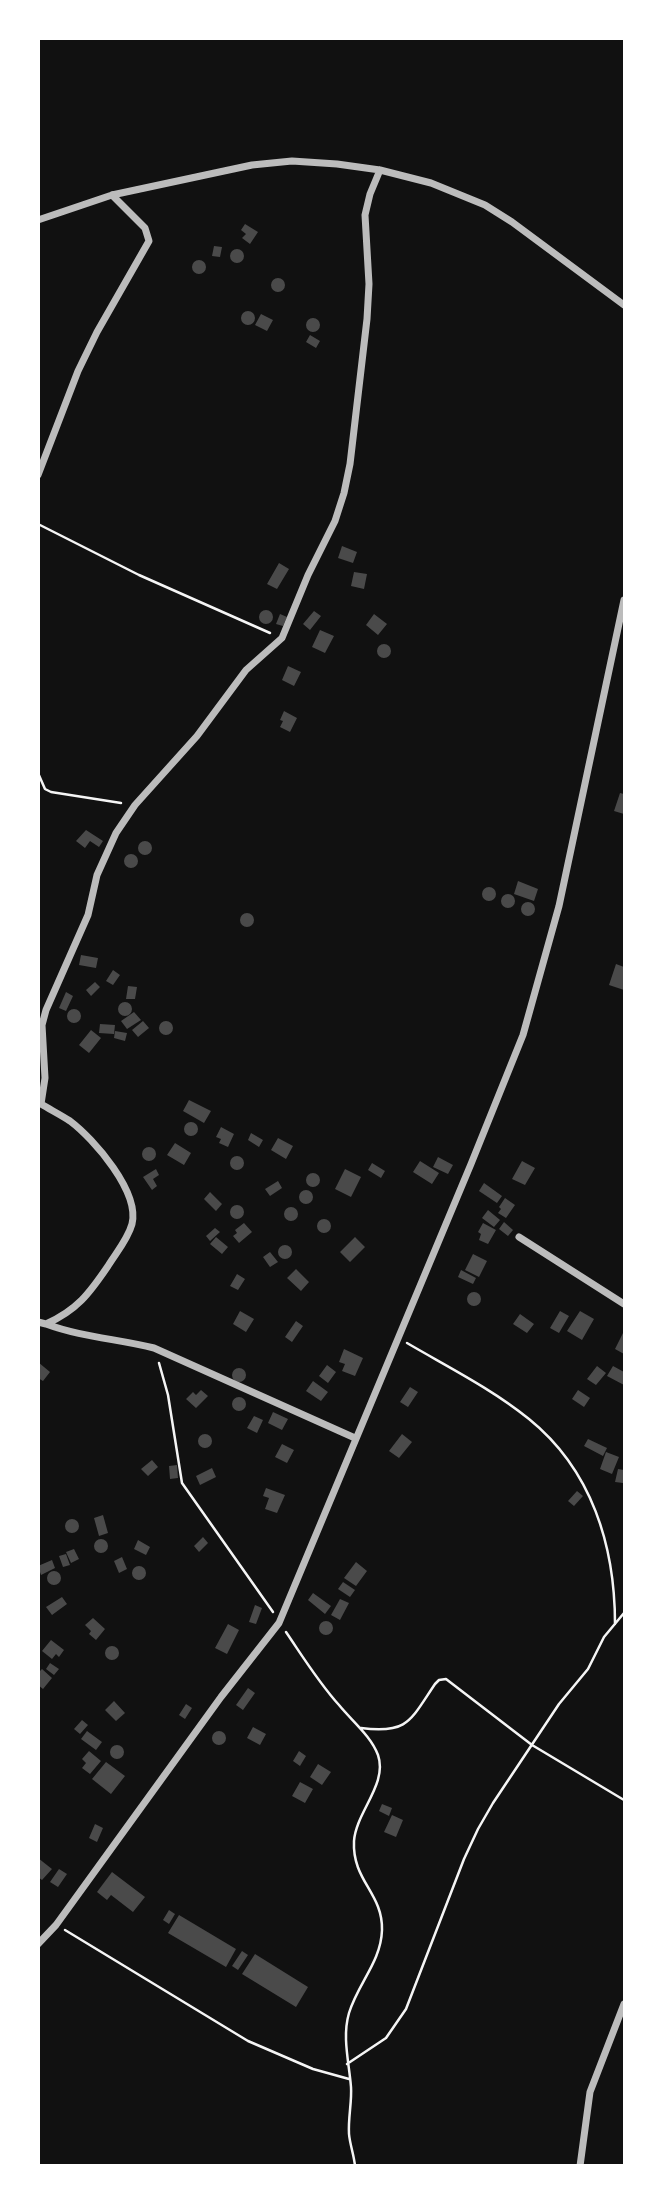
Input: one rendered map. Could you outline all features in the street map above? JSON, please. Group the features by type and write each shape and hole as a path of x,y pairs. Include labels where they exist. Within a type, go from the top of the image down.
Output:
{"street":[{"path":"38,220 112,195 252,165 292,161 380,170 431,183 485,205 625,305"},
{"path":"42,1323 65,1316 80,1304 125,1240 132,1223 132,1204 127,1189 101,1153 70,1121 41,1104 45,1078 41,1042 46,1010 88,915 104,855 116,833 135,805 197,736 246,670 282,638 308,575 335,521 344,493 367,319 369,284 365,215 380,170"},
{"path":"38,475 78,371 149,241 145,228 112,195"},
{"path":"38,1944 56,1925 221,1697 279,1623 523,1035 559,906 625,600"},
{"path":"519,1237 625,1304"},
{"path":"42,1323 91,1337 154,1348 355,1438"},
{"path":"580,2165 590,2092 625,2004"}],"path":[{"path":"38,524 139,575 282,638"},
{"path":"38,773 45,789 51,792 135,805"},
{"path":"399,1338 509,1404 531,1421 568,1461 592,1502 607,1544 614,1583 615,1624"},
{"path":"154,1348 168,1395 182,1483 322,1684 377,1752 379,1774 356,1829 356,1864 379,1909 382,1940 378,1956 350,2011 346,2035 350,2080 349,2135 355,2165"},
{"path":"347,2064 386,2038 406,2010 468,1849 493,1803 559,1704 588,1670 598,1646 625,1613"},
{"path":"360,1728 393,1730 405,1724 415,1715 439,1679 446,1679 532,1745 625,1800"},
{"path":"56,1925 248,2041 302,2065 350,2080"}],"building":[{"path":"245,224 258,232 250,244 242,238 246,234 241,230"},
{"path":"214,246 222,247 220,257 212,256"},
{"path":"234,249 240,249 244,256 240,263 234,263 230,259 230,253"},
{"path":"196,260 202,260 206,267 202,274 196,274 192,270 192,264"},
{"path":"275,278 281,278 285,285 281,292 275,292 271,288 271,282"},
{"path":"245,311 251,311 255,318 251,325 245,325 241,321 241,315"},
{"path":"261,314 273,320 267,331 255,325"},
{"path":"310,318 316,318 320,325 316,332 310,332 306,328 306,322"},
{"path":"310,335 320,341 316,348 306,342"},
{"path":"342,546 357,552 353,563 338,558"},
{"path":"279,563 289,569 277,589 267,584"},
{"path":"354,572 367,574 364,589 351,586"},
{"path":"263,610 269,610 273,617 269,624 263,624 259,620 259,614"},
{"path":"314,611 321,616 310,630 303,624"},
{"path":"280,614 287,617 283,626 276,624"},
{"path":"374,614 387,624 378,635 366,625"},
{"path":"320,630 334,636 325,653 312,647"},
{"path":"381,644 387,644 391,651 387,658 381,658 377,654 377,648"},
{"path":"288,666 301,672 294,686 282,680"},
{"path":"284,711 297,718 290,732 280,727"},
{"path":"620,793 624,794 624,814 614,811"},
{"path":"86,830 103,841 99,847 90,841 85,848 76,841"},
{"path":"142,841 148,841 152,848 148,855 142,855 138,851 138,845"},
{"path":"128,854 134,854 138,861 134,868 128,868 124,864 124,858"},
{"path":"518,881 538,889 534,901 514,894"},
{"path":"486,887 492,887 496,894 492,901 486,901 482,897 482,891"},
{"path":"505,894 511,894 515,901 511,908 505,908 501,904 501,898"},
{"path":"525,902 531,902 535,909 531,916 525,916 521,912 521,906"},
{"path":"244,913 250,913 254,920 250,927 244,927 240,923 240,917"},
{"path":"81,955 98,958 96,968 79,965"},
{"path":"616,964 624,967 624,990 609,985"},
{"path":"113,970 120,975 113,985 106,981"},
{"path":"95,982 100,987 91,996 86,990"},
{"path":"128,986 137,987 135,999 126,999"},
{"path":"66,992 73,996 66,1011 59,1008"},
{"path":"122,1002 128,1002 132,1009 128,1016 122,1016 118,1012 118,1006"},
{"path":"71,1009 77,1009 81,1016 77,1023 71,1023 67,1019 67,1013"},
{"path":"134,1012 141,1020 127,1029 121,1021"},
{"path":"143,1021 149,1028 138,1037 132,1030"},
{"path":"163,1021 169,1021 173,1028 169,1035 163,1035 159,1031 159,1025"},
{"path":"100,1024 115,1025 114,1034 99,1033"},
{"path":"91,1030 101,1038 89,1053 79,1045"},
{"path":"115,1031 127,1033 125,1041 114,1038"},
{"path":"189,1100 211,1111 204,1123 183,1111"},
{"path":"188,1122 194,1122 198,1129 194,1136 188,1136 184,1132 184,1126"},
{"path":"221,1127 234,1134 228,1147 219,1143 221,1139 216,1137"},
{"path":"251,1133 263,1140 259,1147 248,1140"},
{"path":"278,1138 293,1146 286,1159 271,1150"},
{"path":"175,1143 191,1153 184,1165 167,1155"},
{"path":"146,1147 152,1147 156,1154 152,1161 146,1161 142,1157 142,1151"},
{"path":"234,1156 240,1156 244,1163 240,1170 234,1170 230,1166 230,1160"},
{"path":"438,1157 453,1165 448,1174 433,1167"},
{"path":"420,1161 439,1173 432,1184 413,1172"},
{"path":"522,1161 535,1168 525,1185 512,1179"},
{"path":"372,1163 385,1171 381,1178 368,1170"},
{"path":"156,1169 159,1175 153,1179 157,1186 152,1190 143,1177"},
{"path":"345,1169 361,1177 351,1197 335,1189"},
{"path":"310,1173 316,1173 320,1180 316,1187 310,1187 306,1183 306,1177"},
{"path":"278,1181 282,1188 270,1196 265,1189"},
{"path":"484,1183 502,1196 497,1203 479,1191"},
{"path":"303,1190 309,1190 313,1197 309,1204 303,1204 299,1200 299,1194"},
{"path":"210,1192 222,1204 216,1211 204,1199"},
{"path":"505,1198 515,1205 506,1218 498,1213"},
{"path":"234,1205 240,1205 244,1212 240,1219 234,1219 230,1215 230,1209"},
{"path":"288,1207 294,1207 298,1214 294,1221 288,1221 284,1217 284,1211"},
{"path":"488,1210 500,1220 494,1227 482,1218"},
{"path":"321,1219 327,1219 331,1226 327,1233 321,1233 317,1229 317,1223"},
{"path":"504,1222 513,1230 508,1236 499,1229"},
{"path":"244,1223 252,1232 239,1243 233,1236 237,1233 235,1230"},
{"path":"483,1223 496,1230 488,1244 479,1240 481,1234 478,1232"},
{"path":"215,1228 220,1232 210,1241 206,1236"},
{"path":"216,1237 228,1247 222,1254 210,1244"},
{"path":"355,1237 365,1247 350,1262 340,1252"},
{"path":"282,1245 288,1245 292,1252 288,1259 282,1259 278,1255 278,1249"},
{"path":"270,1252 278,1262 270,1267 263,1257"},
{"path":"473,1254 487,1261 479,1277 465,1270"},
{"path":"296,1269 309,1282 301,1291 287,1278"},
{"path":"461,1270 476,1278 473,1284 458,1277"},
{"path":"237,1274 245,1279 238,1290 230,1286"},
{"path":"471,1292 477,1292 481,1299 477,1306 471,1306 467,1302 467,1296"},
{"path":"240,1311 254,1319 246,1332 233,1324"},
{"path":"560,1311 569,1316 559,1333 550,1328"},
{"path":"580,1311 594,1319 582,1340 567,1331"},
{"path":"520,1314 534,1324 527,1333 513,1324"},
{"path":"296,1321 303,1326 292,1342 285,1337"},
{"path":"624,1334 624,1354 615,1349"},
{"path":"344,1349 363,1358 355,1376 342,1371 345,1364 339,1362"},
{"path":"38,1362 50,1372 43,1381 38,1378"},
{"path":"327,1365 336,1372 328,1383 319,1376"},
{"path":"597,1366 606,1373 596,1385 587,1379"},
{"path":"613,1366 624,1372 624,1385 607,1376"},
{"path":"236,1368 242,1368 246,1375 242,1382 236,1382 232,1378 232,1372"},
{"path":"313,1381 328,1392 321,1401 306,1391"},
{"path":"410,1387 418,1392 408,1407 400,1402"},
{"path":"201,1390 208,1396 196,1408 186,1399 193,1392 196,1395"},
{"path":"578,1390 590,1398 584,1407 572,1399"},
{"path":"236,1397 242,1397 246,1404 242,1411 236,1411 232,1407 232,1401"},
{"path":"273,1412 288,1419 282,1430 268,1423"},
{"path":"254,1416 263,1420 257,1433 247,1428"},
{"path":"202,1434 208,1434 212,1441 208,1448 202,1448 198,1444 198,1438"},
{"path":"402,1434 412,1442 399,1458 389,1451"},
{"path":"588,1439 607,1448 603,1456 584,1446"},
{"path":"282,1444 294,1450 287,1463 275,1457"},
{"path":"606,1452 619,1457 612,1474 600,1469"},
{"path":"152,1460 158,1467 148,1476 141,1469"},
{"path":"177,1465 178,1478 170,1479 169,1466"},
{"path":"212,1468 216,1477 200,1485 196,1476"},
{"path":"618,1469 624,1470 623,1483 615,1482"},
{"path":"266,1488 285,1495 277,1513 265,1509 269,1498 263,1496"},
{"path":"577,1491 583,1496 574,1506 568,1501"},
{"path":"103,1515 108,1533 99,1536 94,1518"},
{"path":"69,1519 75,1519 79,1526 75,1533 69,1533 65,1529 65,1523"},
{"path":"203,1537 208,1543 199,1552 194,1546"},
{"path":"98,1539 104,1539 108,1546 104,1553 98,1553 94,1549 94,1543"},
{"path":"138,1540 150,1547 146,1555 134,1549"},
{"path":"74,1549 79,1559 71,1563 66,1552"},
{"path":"66,1554 70,1565 63,1567 59,1556"},
{"path":"122,1557 127,1569 119,1573 114,1561"},
{"path":"52,1560 55,1568 41,1575 38,1566"},
{"path":"356,1562 367,1571 356,1586 344,1578"},
{"path":"136,1566 142,1566 146,1573 142,1580 136,1580 132,1576 132,1570"},
{"path":"51,1571 57,1571 61,1578 57,1585 51,1585 47,1581 47,1575"},
{"path":"343,1582 355,1590 350,1597 338,1589"},
{"path":"313,1593 331,1606 325,1614 308,1600"},
{"path":"62,1597 67,1604 52,1615 46,1607"},
{"path":"340,1599 349,1603 340,1620 331,1615"},
{"path":"255,1605 262,1608 256,1624 249,1622"},
{"path":"93,1618 105,1629 96,1640 85,1625"},
{"path":"323,1621 329,1621 333,1628 329,1635 323,1635 319,1631 319,1625"},
{"path":"228,1624 239,1630 227,1654 215,1648"},
{"path":"51,1640 64,1650 59,1657 56,1654 52,1659 42,1651"},
{"path":"109,1646 115,1646 119,1653 115,1660 109,1660 105,1656 105,1650"},
{"path":"50,1663 59,1669 54,1675 46,1669"},
{"path":"42,1669 52,1678 43,1689 38,1685 38,1673"},
{"path":"248,1688 255,1693 243,1710 236,1705"},
{"path":"114,1701 125,1713 116,1721 105,1710"},
{"path":"186,1704 192,1708 185,1719 179,1715"},
{"path":"82,1720 88,1725 80,1734 74,1729"},
{"path":"253,1727 266,1734 260,1745 247,1738"},
{"path":"87,1731 102,1742 96,1750 81,1739"},
{"path":"216,1731 222,1731 226,1738 222,1745 216,1745 212,1741 212,1735"},
{"path":"114,1745 120,1745 124,1752 120,1759 114,1759 110,1755 110,1749"},
{"path":"89,1751 101,1761 90,1774 82,1768 86,1763 82,1759"},
{"path":"299,1751 306,1756 300,1766 293,1761"},
{"path":"106,1762 125,1776 111,1794 92,1779"},
{"path":"318,1764 331,1772 322,1785 310,1777"},
{"path":"300,1782 313,1789 305,1803 292,1796"},
{"path":"382,1804 392,1808 389,1816 379,1811"},
{"path":"392,1815 403,1820 396,1837 384,1832"},
{"path":"95,1824 103,1828 97,1842 89,1838"},
{"path":"38,1858 52,1869 42,1880 38,1877"},
{"path":"59,1869 67,1874 58,1887 50,1882"},
{"path":"112,1872 145,1897 133,1912 111,1895 107,1900 97,1892"},
{"path":"169,1910 175,1914 169,1924 163,1920"},
{"path":"179,1915 236,1949 226,1967 168,1933"},
{"path":"242,1951 248,1955 238,1970 232,1966"},
{"path":"255,1954 308,1987 296,2007 242,1974"}]}
